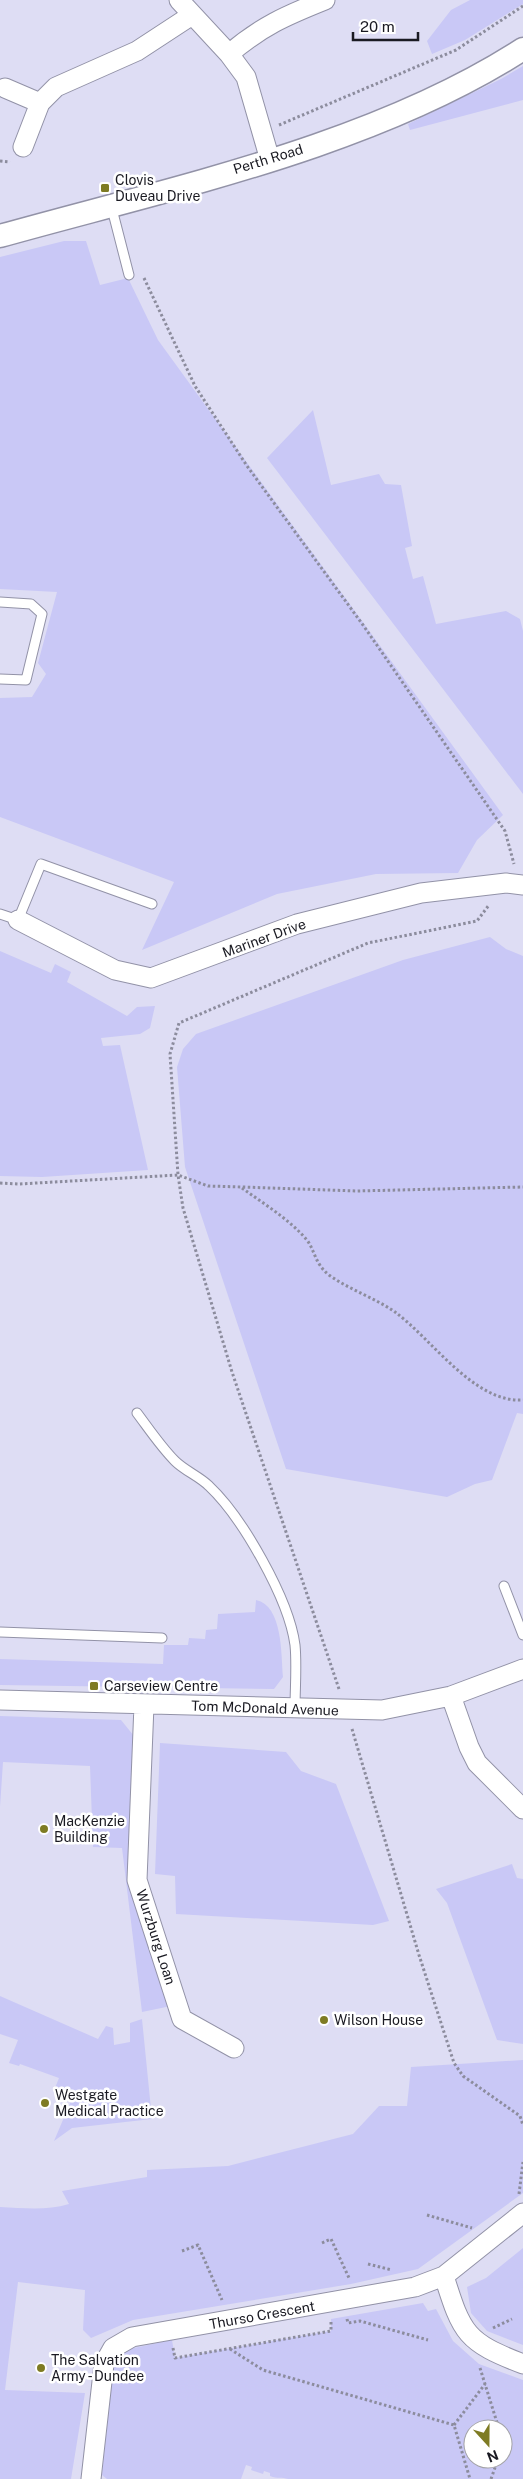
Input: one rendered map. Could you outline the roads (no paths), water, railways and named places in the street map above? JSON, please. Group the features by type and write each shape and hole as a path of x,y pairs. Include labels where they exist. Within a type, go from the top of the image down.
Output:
{"street":[{"path":"179,0 229,54 246,77 270,160"},
{"path":"229,54 254,33 280,18 325,0"},
{"path":"23,147 40,103 56,87 137,51 192,15"},
{"name":"Perth Road","path":"0,236 270,160 363,128 435,96 523,49"},
{"path":"5,88 40,103"},
{"name":"Mariner Drive","path":"18,920 114,970 151,978 296,924 421,893 516,884"},
{"name":"Tom McDonald Avenue","path":"0,1700 295,1710 382,1710 452,1696 523,1669"},
{"path":"452,1696 469,1748 477,1763 523,1809"},
{"name":"Wurzburg Loan","path":"144,1705 137,1880 182,2019 234,2048"},
{"name":"Thurso Crescent","path":"92,2479 104,2364 112,2348 132,2337 343,2302 415,2287 444,2276 488,2242 521,2205"},
{"path":"444,2276 456,2314 468,2335 489,2351 523,2364"}],"lane":[{"path":"111,205 130,275"},
{"path":"0,602 31,604 42,614 26,680 0,679"},
{"path":"0,914 18,920 41,864 152,904"},
{"path":"137,1413 176,1461 208,1485 227,1507 242,1527 265,1567 286,1614 295,1644 295,1710"},
{"path":"504,1586 523,1635"},
{"path":"0,1632 162,1638"}],"place":[{"name":"Clovis Duveau Drive","path":"105,188"},
{"name":"Carseview Centre","path":"94,1686"},
{"name":"MacKenzie Building","path":"44,1829"},
{"name":"Wilson House","path":"324,2020"},
{"name":"Westgate Medical Practice","path":"45,2103"},
{"name":"The Salvation Army - Dundee","path":"41,2368"}]}
